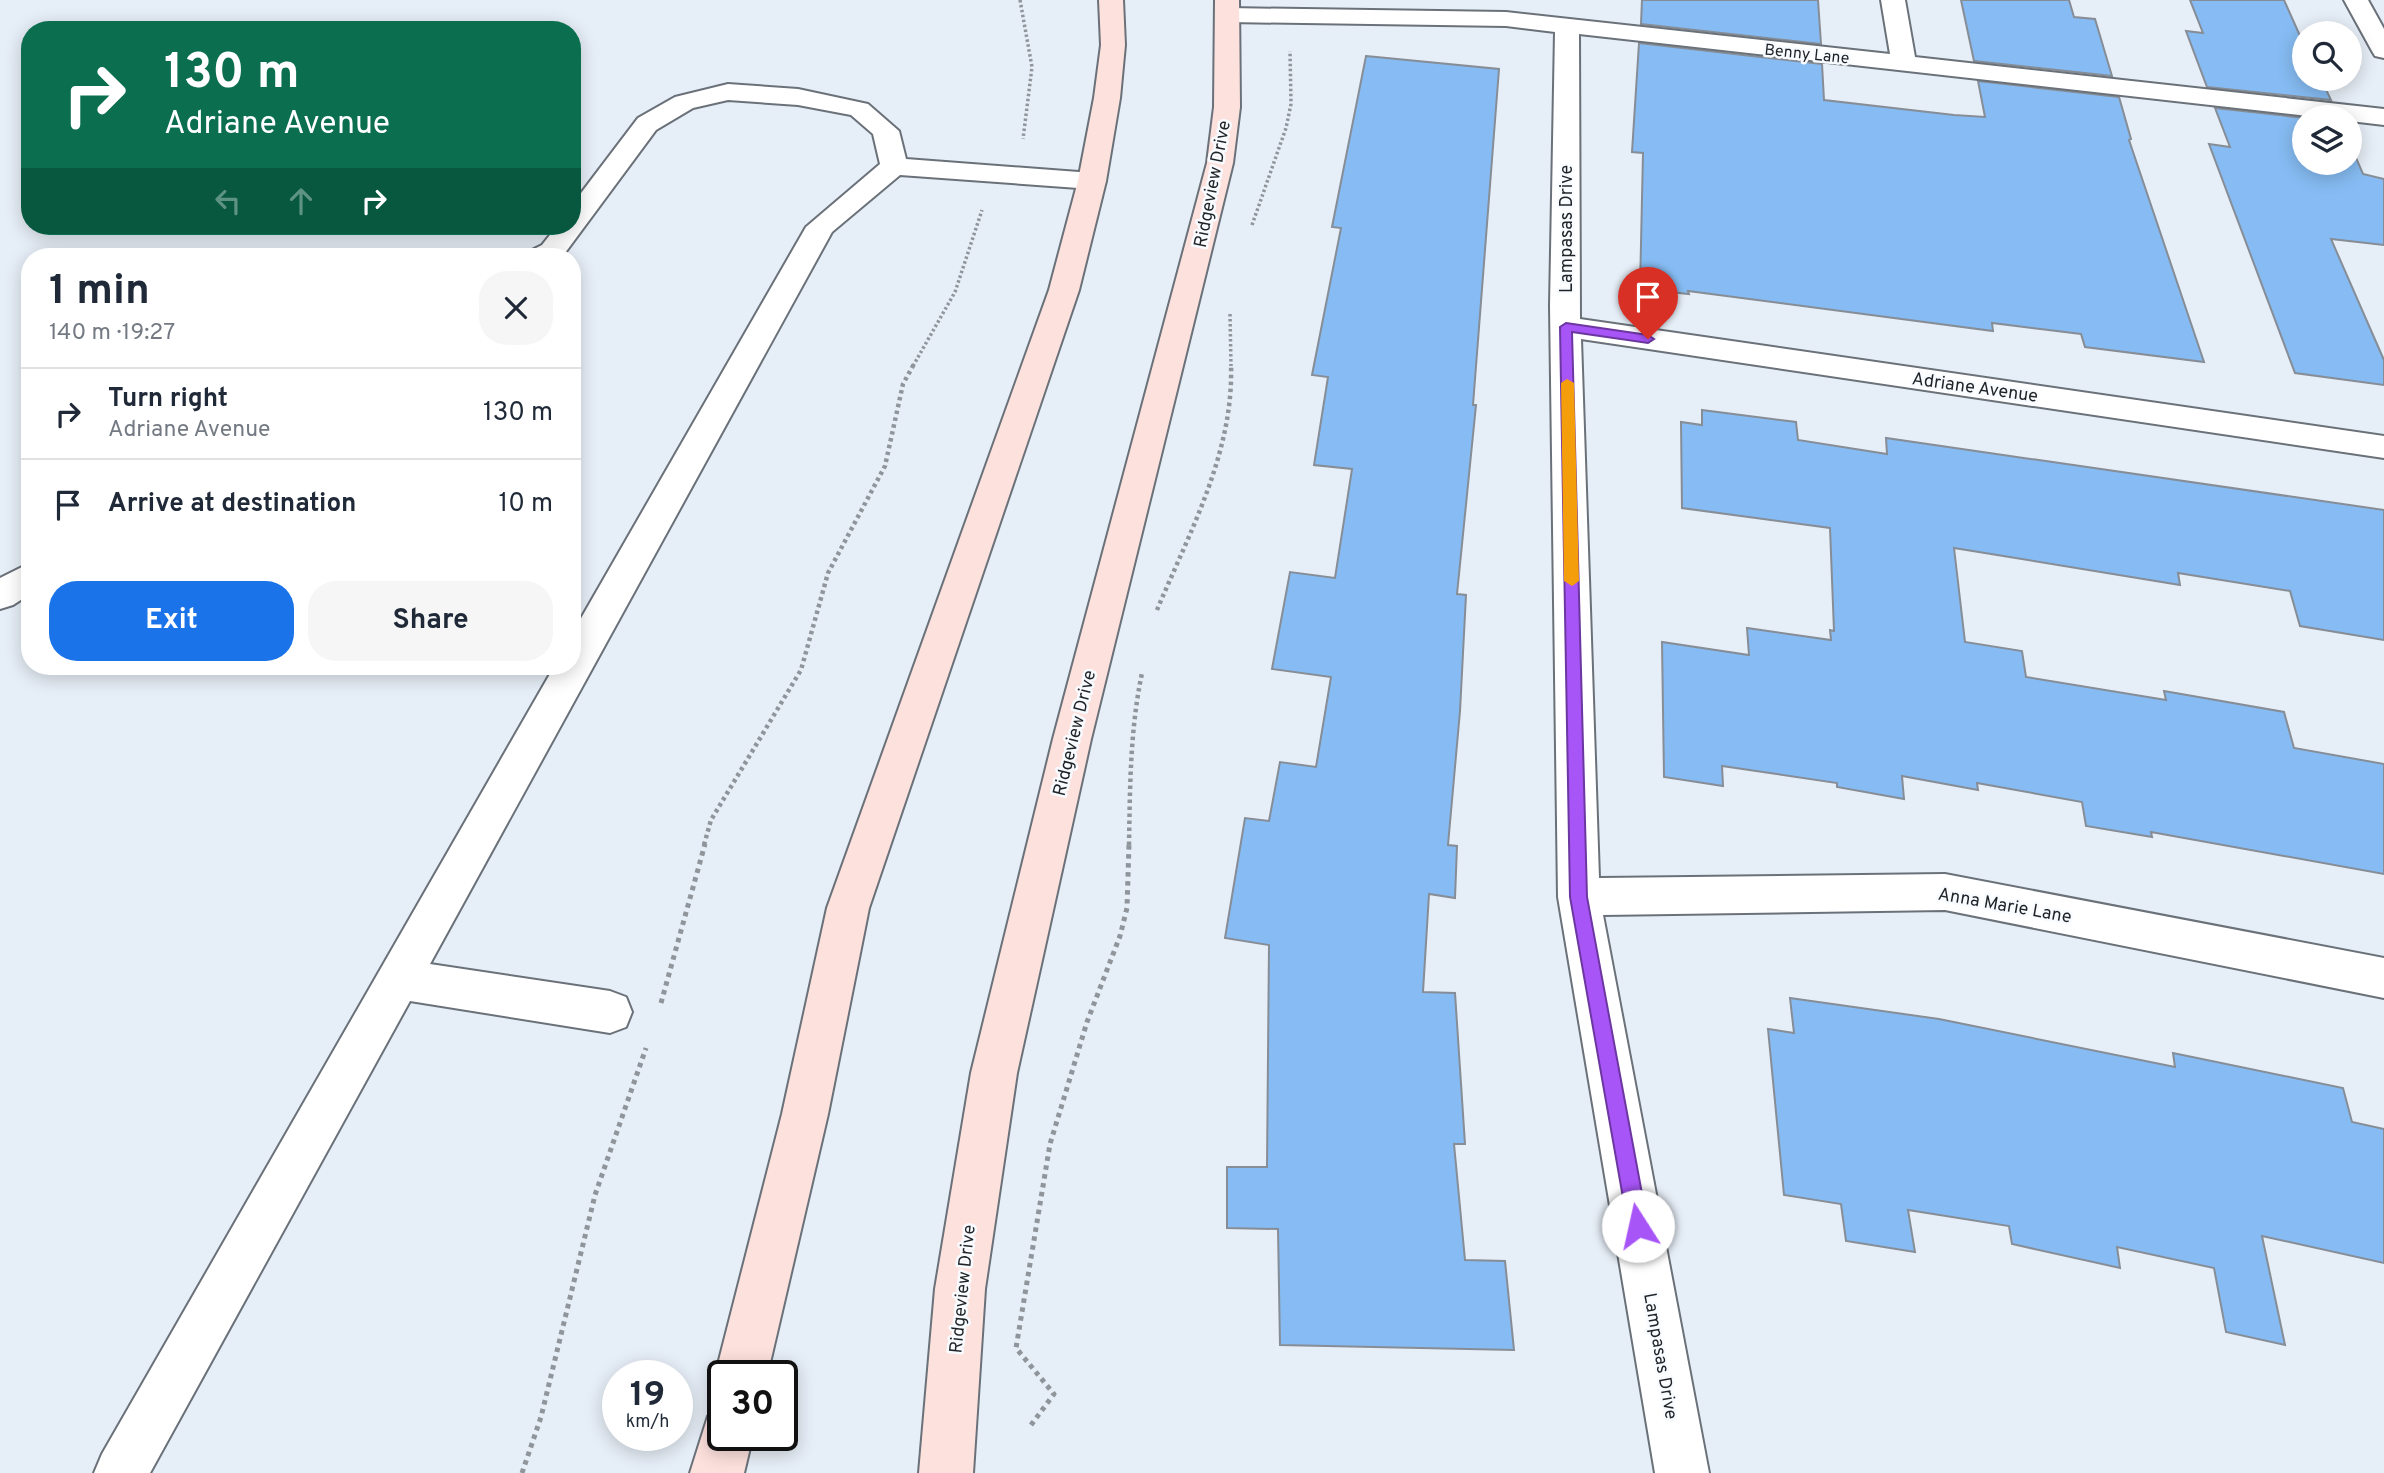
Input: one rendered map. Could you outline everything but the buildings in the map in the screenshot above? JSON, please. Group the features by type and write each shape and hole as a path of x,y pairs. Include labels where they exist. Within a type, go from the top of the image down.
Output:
{"main road":[{"path":"745,1360 805,1114 848,908 1064,290 1092,181 1107,98 1113,45 1111,0"},
{"name":"Ridgeview Drive","path":"946,1473 960,1289 994,1073 1063,776 1217,175 1227,107 1228,7"},
{"path":"717,1473 723,1451"}],"street":[{"path":"1893,0 1904,63"},
{"path":"2356,0 2384,51"},
{"name":"Benny Lane","path":"1228,7 1506,19 2384,117"},
{"name":"Lampasas Drive","path":"1567,26 1566,327 1578,897 1682,1473"},
{"path":"581,212 647,124 684,102 728,92 798,97 859,109 887,131 894,166"},
{"path":"581,655 820,227 894,166 1092,181"},
{"name":"Adriane Avenue","path":"1566,327 2384,447"},
{"path":"0,594 21,581"},
{"path":"121,1473 570,675"},
{"name":"Anna Marie Lane","path":"1578,897 1945,892 2384,978"},
{"path":"400,979 610,1012"}],"path":[{"path":"658,1013 671,974 711,820 801,670 828,573 885,466 903,384 955,292 987,196 1023,139 1032,67 1020,0"},
{"path":"1248,234 1292,104 1289,44"},
{"path":"1154,622 1176,561 1220,458 1232,386 1231,302"},
{"path":"1031,1425 1054,1394 1016,1348 1050,1144 1087,1022 1127,908 1131,752 1135,705 1144,660"},
{"path":"522,1473 541,1417 595,1195 649,1039"}],"slow traffic":[{"path":"1567,383 1572,581"}],"route":[{"path":"1638,1226 1578,897 1566,327 1648,339"}]}
